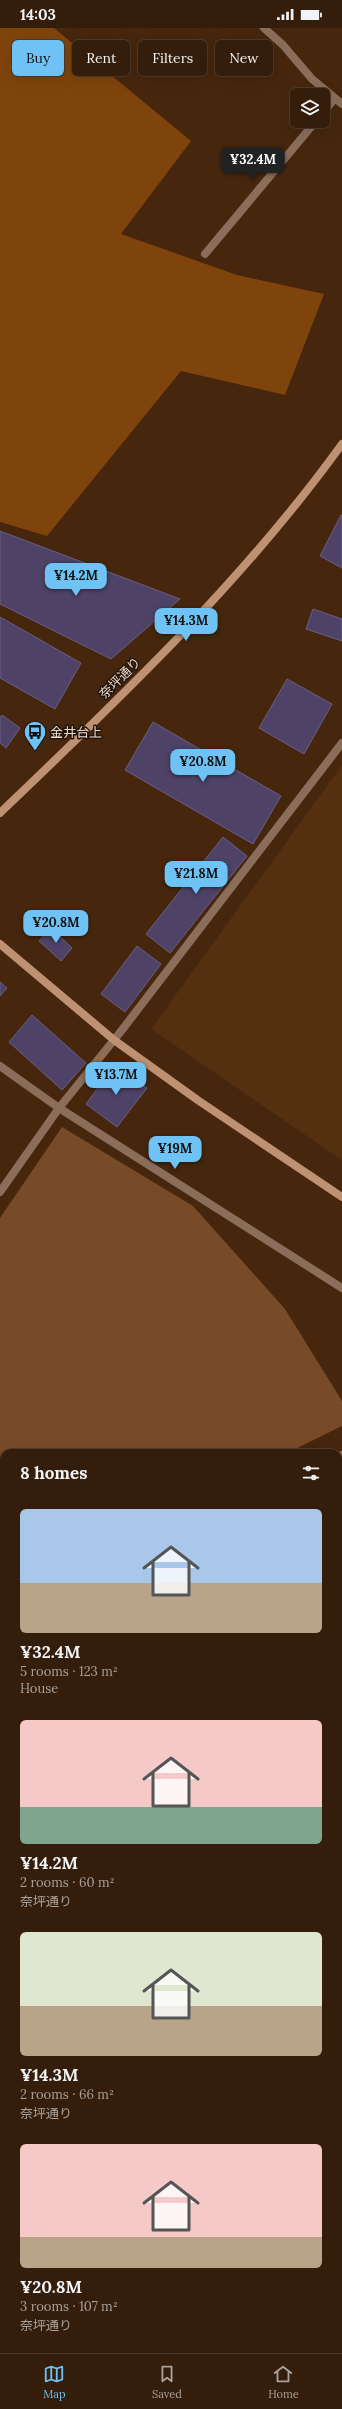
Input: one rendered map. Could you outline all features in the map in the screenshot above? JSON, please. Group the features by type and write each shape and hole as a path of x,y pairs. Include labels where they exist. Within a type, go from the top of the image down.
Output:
{"street":[{"path":"264,28 283,45 312,79 342,104"},
{"path":"330,104 335,98"},
{"path":"205,254 310,128"},
{"name":"奈坪通り","path":"0,813 210,605 262,546 342,444"},
{"path":"0,1192 59,1108 114,1040 342,743"},
{"path":"0,944 114,1040 199,1101 342,1197"},
{"path":"0,1066 59,1108 342,1288"}],"shaded area":[{"path":"0,28 54,28 72,43 72,76 112,76 191,141 121,234 237,275 324,294 285,395 181,371 47,536 0,522"},
{"path":"342,765 342,1160 151,1029"},
{"path":"62,1127 193,1206 285,1309 342,1401 342,1426 295,1449 0,1449 0,1218"}],"building":[{"path":"342,515 342,568 320,556"},
{"path":"0,531 180,599 111,659 0,604"},
{"path":"313,609 342,619 342,641 306,629"},
{"path":"0,617 81,663 55,709 0,678"},
{"path":"287,679 332,704 304,754 259,728"},
{"path":"2,715 20,728 6,748 0,743 0,717"},
{"path":"153,722 281,796 253,844 125,770"},
{"path":"223,837 247,856 170,953 146,934"},
{"path":"51,928 72,948 61,961 39,941"},
{"path":"137,946 161,964 125,1012 101,994"},
{"path":"0,982 7,988 0,996"},
{"path":"32,1015 86,1063 62,1090 9,1042"},
{"path":"116,1064 147,1088 117,1127 86,1104"}],"place":[{"name":"金井台上","path":"35,752"}]}
